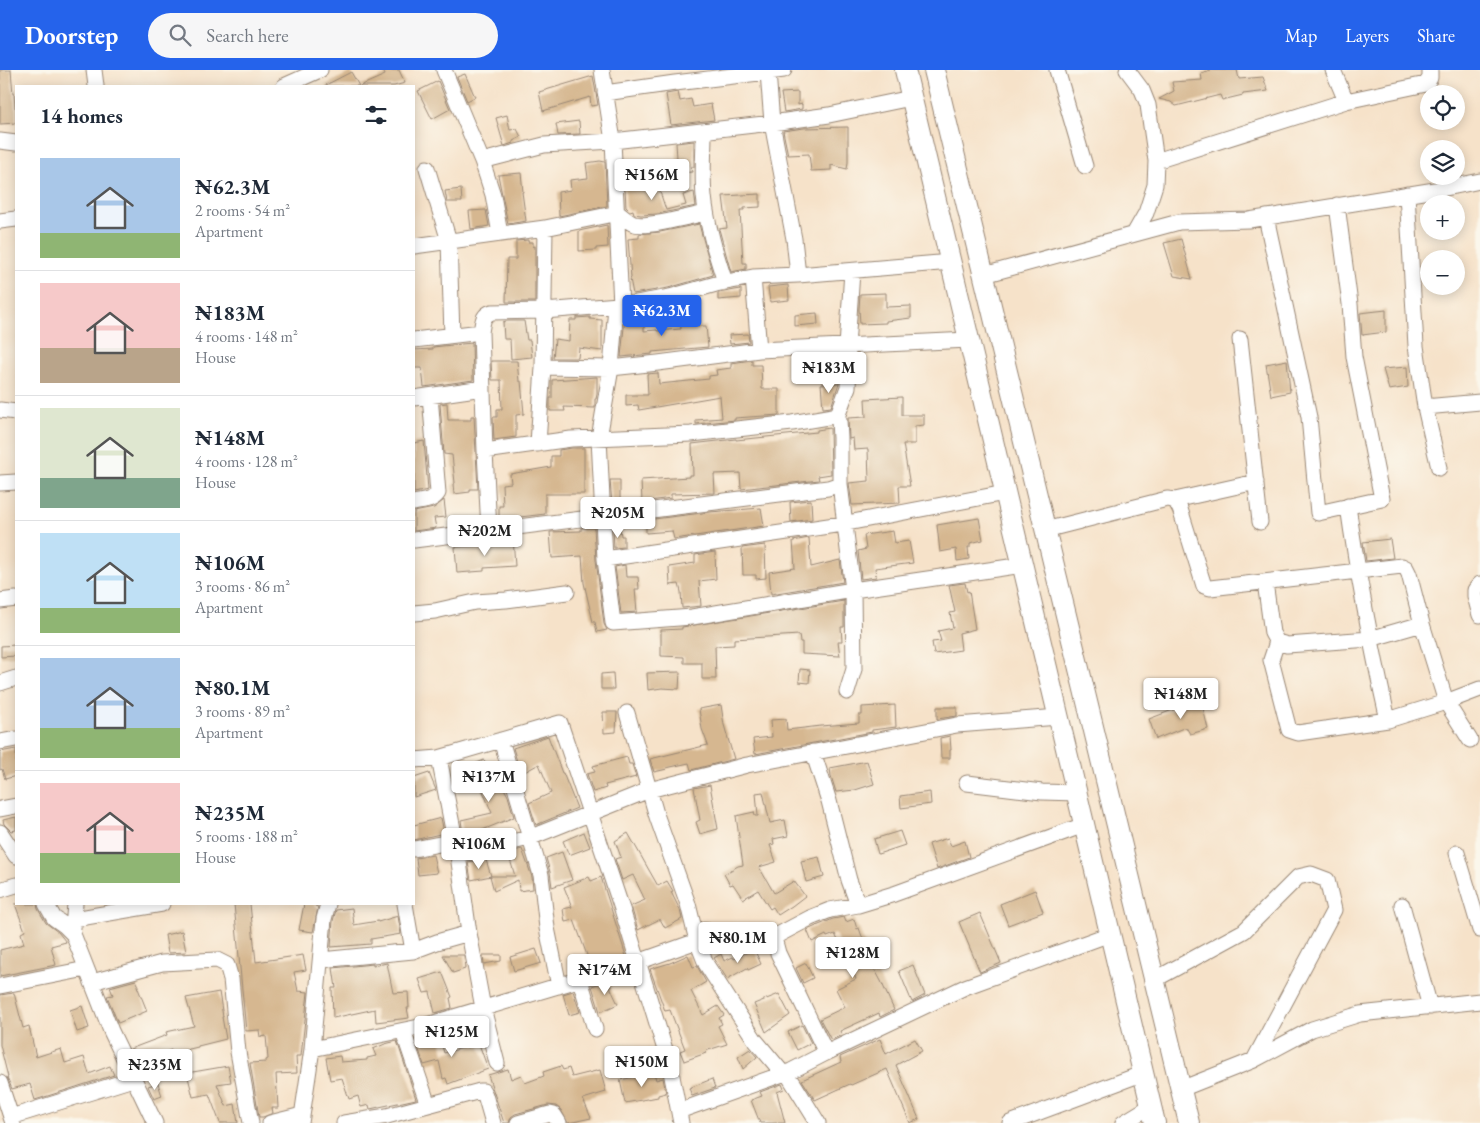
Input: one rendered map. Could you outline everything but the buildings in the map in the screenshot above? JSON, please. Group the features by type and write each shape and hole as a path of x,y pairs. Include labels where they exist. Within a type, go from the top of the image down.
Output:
{"main road":[{"path":"905,70 1153,1114"},
{"path":"934,70 1189,1123"}],"street":[{"path":"94,70 96,85"},
{"path":"444,70 482,161 493,195 500,234"},
{"path":"602,70 613,141 618,213 618,305 611,368 599,438 604,559 613,623 692,617 853,590 1023,565"},
{"path":"605,93 784,70"},
{"path":"1057,70 1085,166"},
{"path":"1127,70 1142,90 1148,105 1156,161 1155,185 1146,213 1134,234"},
{"path":"1334,70 1346,101"},
{"path":"1156,161 1346,101 1426,84 1430,78 1430,70"},
{"path":"768,72 772,123 794,239 798,275"},
{"path":"287,85 315,77"},
{"path":"482,161 544,145 613,141 772,123 829,115 912,98"},
{"path":"704,131 704,194 706,213 711,237 725,282"},
{"path":"0,141 15,143"},
{"path":"427,168 449,241 452,335"},
{"path":"984,275 1179,222 1249,220 1480,181"},
{"path":"1407,194 1416,346 1425,407 1439,468"},
{"path":"1266,217 1309,417 1318,513 1382,499 1354,357 1350,304 1337,206"},
{"path":"415,246 545,228 618,213 636,225 706,213"},
{"path":"0,221 15,219"},
{"path":"538,444 543,367 545,228"},
{"path":"489,531 481,332 483,318 486,314 492,312 544,311 618,305 670,297 725,282 753,277 852,271 950,262"},
{"path":"847,692 854,668 853,590 840,484 840,438 839,420 837,417 848,387 849,364 847,347 852,271"},
{"path":"753,277 759,350"},
{"path":"415,340 481,332"},
{"path":"543,367 611,368 759,350 969,340"},
{"path":"1240,340 1260,522"},
{"path":"415,398 483,388"},
{"path":"415,503 430,500 438,493 430,396"},
{"path":"1425,407 1480,402"},
{"path":"485,451 571,439 691,434 837,417"},
{"path":"0,483 15,482"},
{"path":"1045,530 1160,500 1175,500 1256,482"},
{"path":"415,540 828,488 840,484"},
{"path":"604,559 844,524 1006,493"},
{"path":"1175,500 1180,509 1204,586 1210,588 1402,566 1406,568 1446,702 1470,740"},
{"path":"1348,506 1357,571 1388,720"},
{"path":"1265,582 1272,634 1277,642 1287,645 1370,640 1422,624"},
{"path":"1480,584 1475,590 1480,615"},
{"path":"415,613 435,611 475,602 567,592"},
{"path":"0,601 15,599"},
{"path":"1277,642 1271,660 1289,730 1298,733 1388,720 1480,689"},
{"path":"0,683 15,678"},
{"path":"627,713 649,790 706,964 755,1040 781,1071 787,1073 818,1123"},
{"path":"415,849 457,848 529,838 649,790 747,765 957,725 1059,717"},
{"path":"415,760 439,758 560,723 670,1066 680,1117 787,1073 965,987 1110,934"},
{"path":"0,742 15,739"},
{"path":"502,740 540,875 547,928 559,986"},
{"path":"813,752 829,801 849,880 858,905"},
{"path":"439,758 457,848 483,1008 497,1063"},
{"path":"967,783 1042,792 1077,793"},
{"path":"0,809 15,806"},
{"path":"312,1049 424,1026 580,980 638,962 696,935 748,938 776,936 830,910 858,905 894,894 1084,825"},
{"path":"0,832 15,854"},
{"path":"1457,854 1480,930"},
{"path":"1154,980 1244,931 1298,876 1311,874 1327,880 1334,910 1254,1060"},
{"path":"0,890 15,885"},
{"path":"47,905 54,918 64,925 73,927 158,905"},
{"path":"75,905 73,927 89,975 111,1031 155,1123"},
{"path":"270,1123 301,1119 312,1049 324,919 328,905"},
{"path":"405,905 413,951"},
{"path":"1402,905 1430,1007"},
{"path":"321,960 413,951 436,942 470,933"},
{"path":"776,936 775,942 778,953 826,1053"},
{"path":"0,986 89,975 162,963 217,960 227,965 231,979 238,1052 251,1123"},
{"path":"580,980 595,1029"},
{"path":"1180,1089 1254,1060 1312,1029 1360,1014 1480,1001"},
{"path":"403,1030 428,1105"},
{"path":"1010,1123 1144,1073"},
{"path":"0,1083 12,1120 133,1080"},
{"path":"344,1123 388,1116 480,1091 483,1091 493,1123"},
{"path":"518,1123 550,1114 554,1115 559,1123"},
{"path":"1123,1123 1153,1114"}]}
